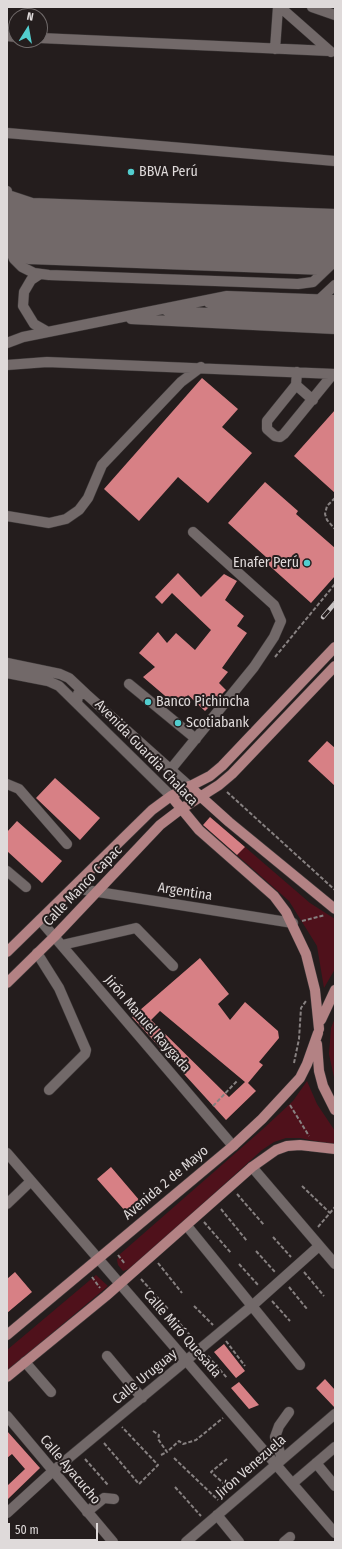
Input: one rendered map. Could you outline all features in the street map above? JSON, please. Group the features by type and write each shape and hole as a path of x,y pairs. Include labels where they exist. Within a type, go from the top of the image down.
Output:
{"main road":[{"name":"Calle Manco Capac","path":"7,952 139,821 170,796 210,776 222,766 335,647"},
{"name":"Calle Manco Capac","path":"7,983 54,937 160,825 181,809 219,785 232,774 335,666"},
{"name":"Avenida Guardia Chalaca","path":"189,786 315,894 332,911"},
{"name":"Avenida Guardia Chalaca","path":"170,796 199,830 274,896 293,923 306,954 315,990 318,1031"},
{"path":"335,990 325,1009 318,1031 317,1054 323,1086 335,1110"},
{"name":"Avenida 2 de Mayo","path":"7,1335 98,1257 233,1146 279,1102 300,1078 307,1064 318,1031"},
{"path":"7,1377 106,1296 252,1167 276,1150 287,1146 300,1145 335,1150"}],"street":[{"path":"275,49 279,7"},
{"path":"279,7 333,53"},
{"path":"312,7 335,15"},
{"path":"48,38 333,53"},
{"path":"7,133 335,161"},
{"path":"8,221 32,203 335,214"},
{"path":"8,221 32,211 335,224"},
{"path":"8,221 31,219 300,229 335,233"},
{"path":"8,221 30,227 335,240"},
{"path":"8,221 30,235 335,247"},
{"path":"8,221 30,243 335,259"},
{"path":"8,221 29,259 325,270"},
{"path":"8,221 14,259 22,267 40,274 298,284 312,282 335,259"},
{"path":"40,274 31,280 24,292 23,306 34,324 48,332"},
{"path":"320,299 334,288"},
{"path":"7,343 23,337 227,296 335,300"},
{"path":"194,302 335,309"},
{"path":"152,311 335,319"},
{"path":"116,318 335,329"},
{"path":"7,364 47,362 201,367 334,374"},
{"path":"7,516 49,523 66,519 79,510 88,498 102,465 181,382 201,367"},
{"path":"297,372 296,385 267,421 267,429 275,436 280,437 284,434 334,374"},
{"path":"296,385 312,400"},
{"path":"171,769 254,667 274,636 281,621 274,605 193,532"},
{"path":"7,663 60,674 69,678 86,694"},
{"path":"7,673 48,681 59,686 77,703"},
{"path":"129,684 196,739"},
{"name":"Avenida Guardia Chalaca","path":"170,796 77,703 78,694 86,694 189,786"},
{"path":"126,751 137,740"},
{"path":"7,784 19,789 67,844"},
{"path":"7,871 26,887"},
{"name":"Argentina","path":"73,888 293,923"},
{"name":"Jirón Manuel Raygada","path":"40,920 233,1146"},
{"path":"62,945 136,928 173,966"},
{"path":"37,953 59,988 86,1050 85,1054 49,1090"},
{"name":"Calle Miró Quesada","path":"7,1153 231,1412 279,1461 293,1483 333,1527"},
{"path":"252,1167 335,1264"},
{"path":"7,1204 31,1181"},
{"path":"187,1226 253,1305 300,1365"},
{"name":"Calle Uruguay","path":"7,1513 53,1471 253,1305 319,1246"},
{"path":"107,1356 142,1398"},
{"path":"25,1362 50,1392"},
{"path":"279,1461 275,1437 279,1426 289,1412"},
{"name":"Jirón Venezuela","path":"186,1542 237,1496 335,1414"},
{"name":"Calle Ayacucho","path":"7,1416 113,1542"},
{"path":"293,1483 335,1447"},
{"path":"316,1463 335,1486"},
{"path":"87,1512 104,1498 114,1499"},
{"path":"221,1511 239,1542"}],"path":[{"path":"335,498 327,506 324,514 335,529"},
{"path":"219,785 335,890"},
{"path":"293,923 332,911"},
{"path":"293,1064 299,1039 301,1008 315,990"},
{"path":"206,1114 238,1080"},
{"path":"289,1104 312,1140"},
{"path":"302,1186 330,1213"},
{"path":"230,1187 264,1225"},
{"path":"214,1201 247,1241"},
{"path":"311,1236 335,1207"},
{"path":"198,1216 231,1252"},
{"path":"110,1247 168,1310"},
{"path":"152,1256 182,1293"},
{"path":"85,1268 106,1296"},
{"path":"162,1456 179,1441 183,1444 196,1440 231,1412"},
{"path":"97,1435 139,1484 158,1465 115,1420"},
{"path":"153,1431 158,1435 158,1439 167,1452"},
{"path":"78,1450 108,1485"},
{"path":"174,1458 210,1491 221,1511"},
{"path":"227,1459 211,1472 237,1496"},
{"path":"175,1487 208,1523"}],"shaded area":[{"path":"245,847 310,903 335,919 335,969 324,988 317,946 289,901 237,855"},
{"path":"335,1018 335,1082 329,1054 331,1028"},
{"path":"307,1081 317,1104 335,1131 335,1145 300,1138 286,1138 274,1142 262,1150 132,1268 123,1271 118,1265 117,1260 119,1255 263,1129 293,1101"},
{"path":"96,1275 108,1286 7,1371 7,1350"}],"building":[{"path":"202,378 238,409 222,427 252,453 208,503 178,477 139,521 104,489"},
{"path":"335,410 335,493 294,456"},
{"path":"265,482 298,511 296,514 335,548 335,576 311,603 263,560 266,557 228,523"},
{"path":"178,573 201,597 224,574 237,581 225,600 244,616 237,626 247,633 222,668 228,672 219,683 226,690 205,711 188,695 178,707 143,677 155,667 139,653 158,632 167,643 176,633 195,650 211,630 172,593 162,604 155,597"},
{"path":"327,741 335,748 335,786 308,761"},
{"path":"55,778 100,818 80,840 36,798"},
{"path":"210,817 245,847 237,855 203,825"},
{"path":"17,821 62,861 42,883 7,851 7,832"},
{"path":"200,958 229,994 218,1004 230,1020 245,1002 278,1031 279,1038 259,1062 263,1065 248,1083 256,1091 226,1120 132,1017","holes":["160,1011 245,1082 229,1097 151,1020"]},
{"path":"111,1167 140,1201 126,1212 97,1179"},
{"path":"15,1272 32,1292 7,1313 7,1279"},
{"path":"224,1344 245,1371 236,1378 214,1352"},
{"path":"325,1379 335,1390 335,1408 316,1388"},
{"path":"239,1382 259,1405 249,1409 231,1388"},
{"path":"7,1431 40,1468 7,1500 7,1486 25,1469 12,1454 7,1458"}],"railway":[{"path":"323,617 335,603"}],"place":[{"name":"BBVA Perú","path":"131,172"},
{"name":"Enafer Perú","path":"307,563"},
{"name":"Banco Pichincha","path":"148,702"},
{"name":"Scotiabank","path":"178,723"}]}
